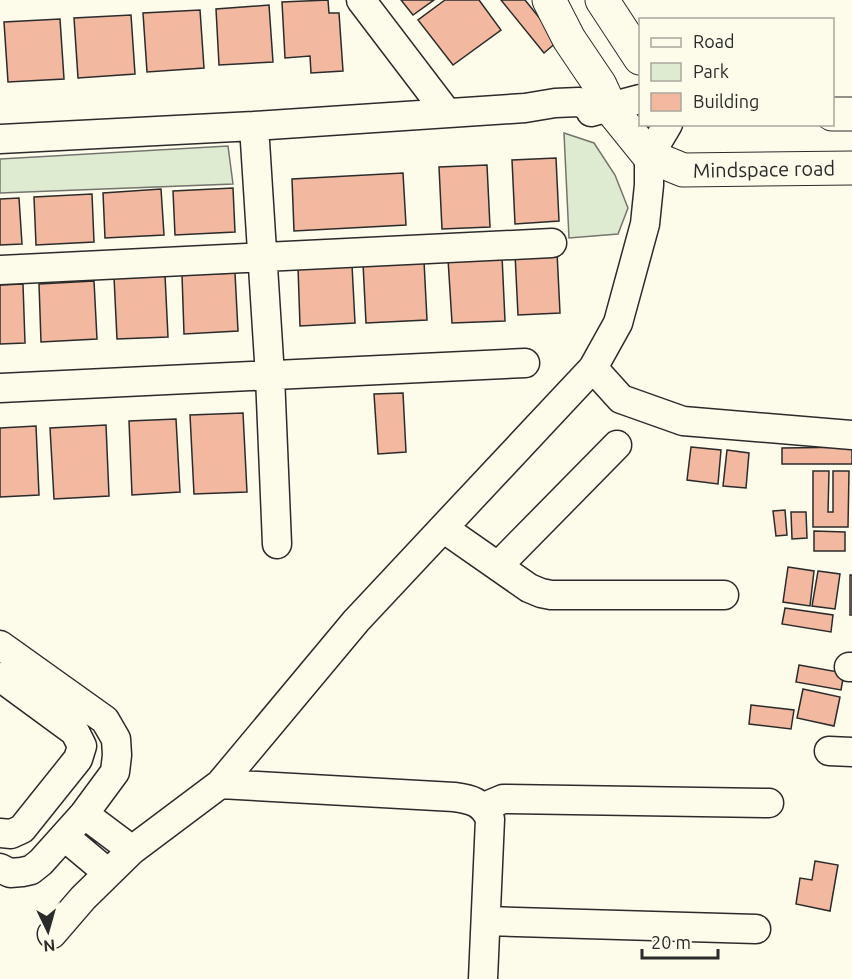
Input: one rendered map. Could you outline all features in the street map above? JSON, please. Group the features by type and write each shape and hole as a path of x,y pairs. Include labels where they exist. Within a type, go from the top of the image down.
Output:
{"main road":[{"name":"Mindspace road","path":"549,0 569,39 649,156 683,170 852,168"},
{"path":"602,0 639,56"},
{"path":"834,114 852,114"}],"street":[{"path":"361,0 447,113"},
{"path":"0,140 525,108 555,103 579,102 616,106"},
{"path":"254,126 270,376 277,544"},
{"path":"52,934 83,898 132,850 220,784 356,621 593,368 618,323 645,224 649,156 667,126"},
{"path":"0,270 552,243"},
{"path":"0,388 525,363"},
{"path":"593,368 621,399 683,421 852,435"},
{"path":"498,566 617,445"},
{"path":"443,528 529,588 541,593 551,595 724,595"},
{"path":"0,645 105,720 116,739 117,754 115,772 65,837 41,862 31,870 10,873 0,868"},
{"path":"0,677 75,732 82,746 78,759 22,829 10,834 0,833"},
{"path":"220,784 453,797 470,799 484,807 490,819 483,979"},
{"path":"484,807 503,799 769,803"},
{"path":"84,813 132,850"},
{"path":"65,837 108,873"},
{"path":"486,921 756,929"}],"green space":[{"path":"564,133 594,143 615,175 628,208 618,234 569,238"},
{"path":"228,146 233,184 0,193 0,159"}],"building":[{"path":"328,0 329,13 339,13 343,71 311,73 310,56 285,58 282,2"},
{"path":"401,0 434,0 413,15"},
{"path":"445,0 479,0 501,30 453,65 418,20"},
{"path":"501,0 525,0 558,41 544,53"},
{"path":"269,5 273,62 219,65 216,9"},
{"path":"200,10 204,68 147,72 143,13"},
{"path":"131,15 135,74 78,78 74,18"},
{"path":"60,19 64,79 8,82 4,22"},
{"path":"556,158 559,221 515,224 512,160"},
{"path":"487,165 490,227 442,229 439,167"},
{"path":"403,173 406,225 294,231 292,179"},
{"path":"233,188 235,232 175,235 173,191"},
{"path":"161,189 164,235 105,238 103,193"},
{"path":"92,194 94,242 36,245 34,197"},
{"path":"19,198 22,244 0,245 0,199"},
{"path":"557,252 560,313 518,315 515,254"},
{"path":"502,256 505,321 452,323 448,259"},
{"path":"424,261 427,320 366,323 363,263"},
{"path":"352,265 355,323 300,326 298,267"},
{"path":"235,273 238,331 184,334 182,275"},
{"path":"165,275 168,337 117,339 114,277"},
{"path":"94,281 97,339 41,342 39,284"},
{"path":"23,284 25,343 0,344 0,285"},
{"path":"403,393 406,452 378,454 374,394"},
{"path":"243,413 247,492 194,494 190,415"},
{"path":"176,419 180,492 132,495 129,421"},
{"path":"106,425 109,496 54,499 50,428"},
{"path":"36,426 39,495 0,497 0,428"},
{"path":"691,447 721,450 718,484 687,480"},
{"path":"852,447 852,464 782,464 782,448"},
{"path":"727,450 749,453 746,488 723,486"},
{"path":"813,471 829,471 828,512 833,512 833,471 849,471 848,527 813,527"},
{"path":"785,510 787,535 776,536 773,511"},
{"path":"791,512 806,512 807,538 792,539"},
{"path":"814,531 845,532 845,551 814,551"},
{"path":"788,567 814,571 810,606 783,602"},
{"path":"818,571 840,574 835,609 812,606"},
{"path":"850,575 852,575 852,615 850,615"},
{"path":"785,608 833,615 831,632 782,624"},
{"path":"799,665 844,673 841,690 796,682"},
{"path":"803,689 840,697 834,726 797,718"},
{"path":"751,705 794,710 791,729 749,724"},
{"path":"815,861 838,865 830,911 796,904 800,878 812,880"}]}
